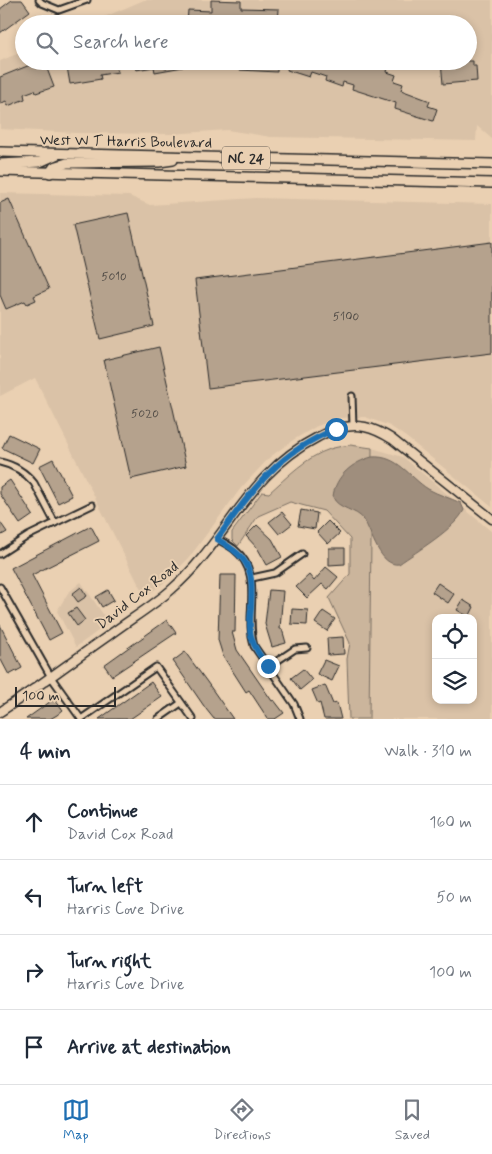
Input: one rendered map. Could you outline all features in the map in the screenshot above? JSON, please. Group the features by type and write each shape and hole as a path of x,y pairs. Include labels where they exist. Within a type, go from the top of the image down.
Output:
{"main road":[{"name":"West W T Harris Boulevard","path":"0,152 492,164"},
{"path":"0,164 40,162 58,153"},
{"path":"50,172 54,167 67,163 159,162 198,157"},
{"name":"NC 24","path":"0,172 492,183"},
{"name":"David Cox Road","path":"0,712 172,589 200,561 249,494 275,466 316,437 336,429 353,426 373,429 392,439 492,519"}],"street":[{"path":"39,0 59,10 87,0"},
{"path":"352,396 353,426"},
{"path":"0,462 17,468 34,483 55,523"},
{"path":"0,554 28,536 92,504"},
{"path":"217,539 234,549 244,559 250,570 252,578 251,635 254,646 294,704 300,719"},
{"path":"252,578 275,573 302,554"},
{"path":"0,587 50,677 81,719 156,666 193,719"},
{"path":"268,666 295,650 307,648"},
{"path":"158,719 181,703"}],"shaded area":[{"path":"144,0 492,0 492,139 477,126 476,141 271,137 227,130 171,134 76,133 0,129 0,61 15,55 15,70 477,70 477,15 109,15"},
{"path":"0,193 129,196 150,205 256,198 492,204 492,507 390,426 365,417 339,418 317,426 293,440 270,457 241,488 188,559 166,581 145,597 35,378 0,396"},
{"path":"350,445 372,448 369,719 349,719 347,659 350,643 329,598 350,574 350,539 324,511 290,502 258,516 238,546 232,540 232,532 262,492 269,493 297,468 313,457 332,448"},
{"path":"372,448 403,457 492,532 492,719 369,719"},
{"path":"372,457 389,459 396,463 428,489 461,503 464,510 453,525 399,564 392,564 382,555 361,516 339,504 333,497 334,489 341,476 358,462"},
{"path":"81,582 109,623 76,647 57,611 68,593"}],"building":[{"path":"12,0 22,0 30,11 25,15 15,15 15,22 0,33 0,9"},
{"path":"211,0 241,1 241,8 279,9 279,15 188,15 188,10 211,11"},
{"path":"18,70 47,70 54,87 36,93 35,90 24,94 25,99 8,106 6,101 0,104 0,77"},
{"path":"68,70 118,70 118,72 100,75 101,79 70,84"},
{"path":"239,70 277,70 277,72"},
{"path":"287,70 388,70 387,72 396,75 394,81 403,84 401,90 430,101 428,106 437,109 433,121 395,109 396,103 352,89 353,85 343,82 342,87 325,81 326,77 311,72 309,77"},
{"path":"442,70 476,70 477,81 443,84"},
{"path":"9,199 49,289 34,296 36,300 27,304 25,301 6,309 0,295 0,203"},
{"path":"128,213 154,326 100,339 73,225"},
{"path":"492,242 492,353 208,388 195,280"},
{"path":"159,347 186,466 131,479 104,360"},
{"path":"9,434 40,449 33,463 2,448"},
{"path":"53,459 72,496 58,503 39,466"},
{"path":"10,480 33,515 20,524 0,494 0,487"},
{"path":"301,510 317,513 315,529 298,526"},
{"path":"282,512 292,524 279,534 269,522"},
{"path":"328,521 340,533 328,544 317,532"},
{"path":"0,522 7,532 0,536"},
{"path":"257,525 272,539 282,557 267,565 258,549 246,536"},
{"path":"91,526 99,541 32,575 62,633 49,640 11,568"},
{"path":"329,548 345,548 345,564 329,565"},
{"path":"326,567 338,577 328,589 322,584 307,598 296,587 309,575 314,581"},
{"path":"220,575 236,575 235,632 232,632 237,650 272,701 274,700 284,713 275,719 268,719 249,690 246,692 223,656 218,640"},
{"path":"438,583 454,594 448,603 432,592"},
{"path":"81,587 87,596 78,602 72,594"},
{"path":"108,590 114,600 102,607 96,597"},
{"path":"269,590 283,591 280,629 282,629 286,643 272,647 265,624"},
{"path":"463,600 474,607 470,614 464,614 457,610"},
{"path":"76,608 85,620 77,626 68,613"},
{"path":"292,609 308,610 307,625 291,624"},
{"path":"323,611 335,619 327,631 315,623"},
{"path":"167,620 176,633 112,676 104,665"},
{"path":"0,625 22,668 9,675 0,658"},
{"path":"343,637 344,654 328,655 327,638"},
{"path":"185,652 233,719 214,719 206,709 173,661"},
{"path":"324,660 339,666 332,681 317,674"},
{"path":"303,669 312,680 300,690 291,678"},
{"path":"151,682 162,697 130,719 99,719"},
{"path":"325,685 333,704 337,703 341,719 324,719 320,703 318,704 312,690"},
{"path":"54,699 63,710 57,715 50,719 26,719"}],"route":[{"path":"268,666 254,646 251,635 252,578 250,570 244,559 234,549 217,539 249,494 275,466 311,440 336,429"}]}
